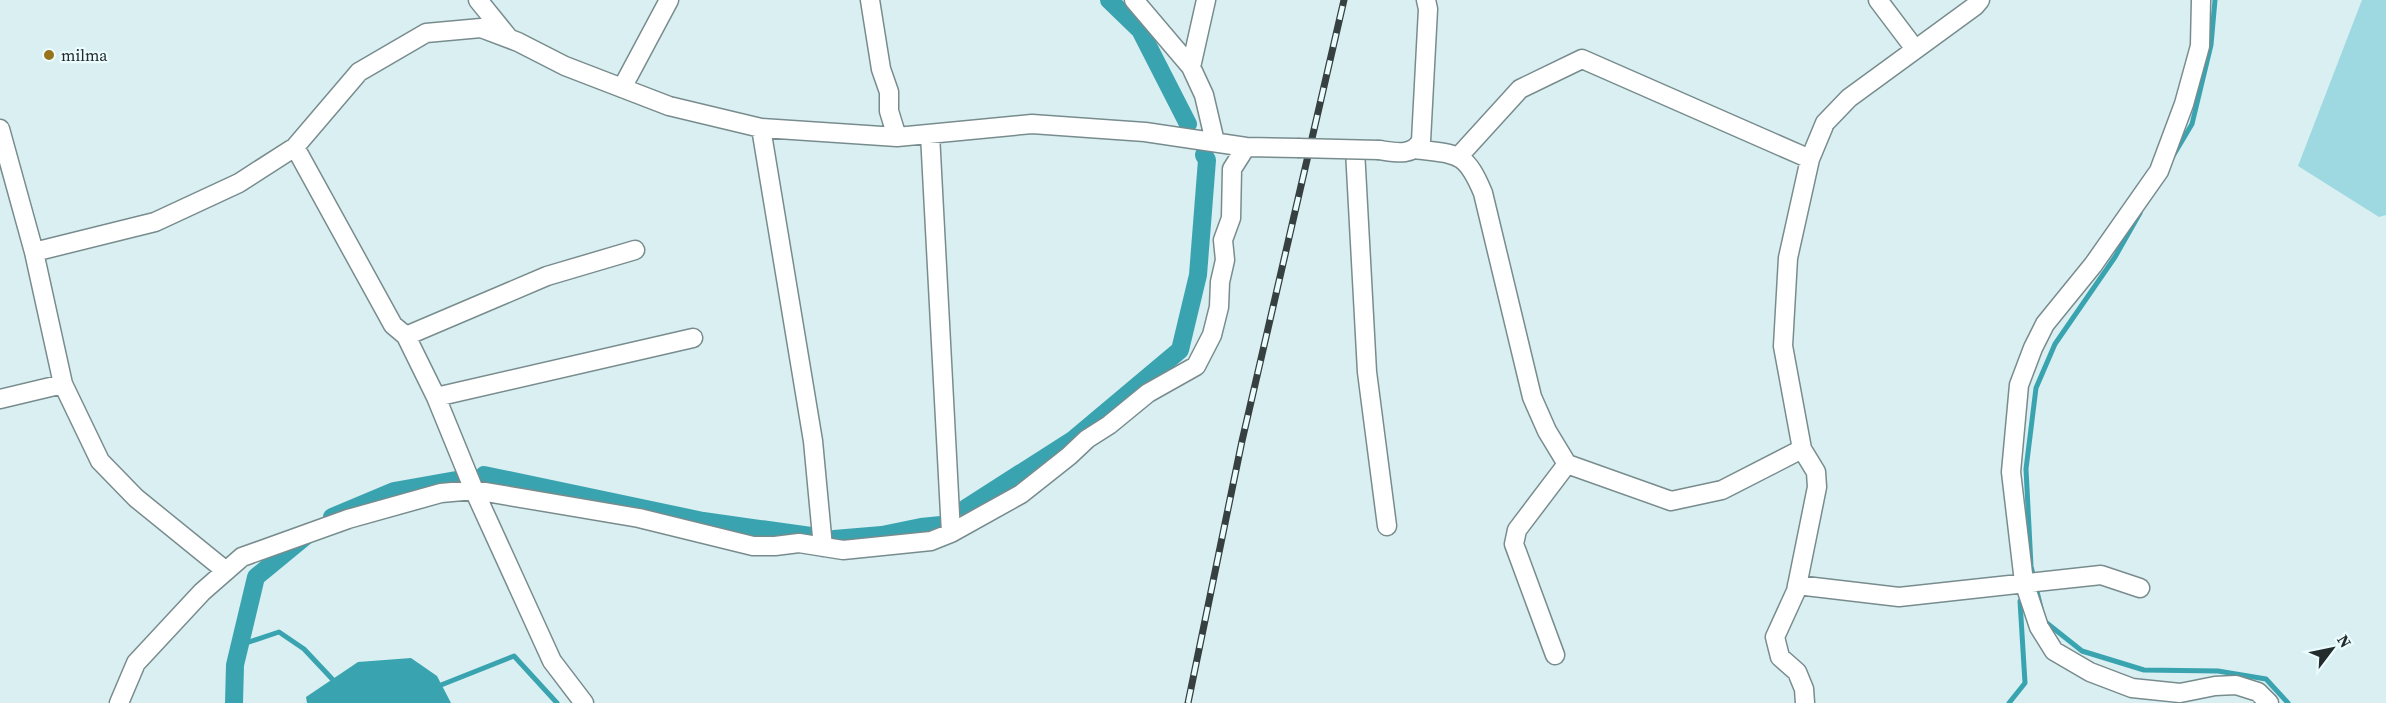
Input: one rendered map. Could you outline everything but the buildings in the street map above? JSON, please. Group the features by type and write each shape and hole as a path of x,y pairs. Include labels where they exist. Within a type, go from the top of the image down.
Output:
{"street":[{"path":"478,0 509,39"},
{"path":"622,88 669,0"},
{"path":"870,0 881,69 889,92 889,111 897,137"},
{"path":"1134,0 1191,67 1204,95 1215,142"},
{"path":"1191,67 1206,0"},
{"path":"34,252 155,222 239,183 295,147 359,72 426,33 481,28 565,66 669,106 761,128 897,137 1032,124 1145,132 1246,147 1409,152 1415,149 1421,141 1428,9 1426,0"},
{"path":"1878,0 1915,49"},
{"path":"1805,703 1804,689 1797,672 1780,657 1774,637 1797,585 1817,487 1816,472 1802,449 1783,346 1788,258 1810,159 1824,123 1840,106 1980,0"},
{"path":"2201,0 2200,46 2184,104 2159,171 2093,265 2045,324 2033,348 2019,385 2011,472 2025,583 2039,627 2054,651 2090,672 2132,688 2180,693 2215,686 2236,686 2258,692 2269,703"},
{"path":"1459,156 1520,89 1582,59 1810,159"},
{"path":"761,128 813,441 823,547"},
{"path":"0,129 34,252 63,384 100,461 136,498 226,571"},
{"path":"930,134 951,533"},
{"path":"295,147 393,325 406,336 436,397 474,490 552,661 584,703"},
{"path":"119,703 136,663 202,592 242,557 348,519 441,493 474,490 639,518 753,546 799,543 843,550 931,541 951,533 1021,494 1087,439 1109,425 1148,393 1196,366 1212,335 1219,307 1220,282 1225,260 1223,240 1231,218 1232,169 1246,147"},
{"path":"1415,149 1459,156 1474,172 1484,193 1532,397 1547,432 1568,464 1671,501 1722,490 1802,449"},
{"path":"1355,150 1367,372 1387,526"},
{"path":"406,336 547,276 635,250"},
{"path":"436,397 693,338"},
{"path":"0,399 63,384"},
{"path":"1555,655 1514,544 1517,530 1568,464"},
{"path":"1797,585 1899,597 2101,575 2140,588"}],"shaded area":[{"path":"2362,0 2386,0 2386,215 2379,217 2298,166"},
{"path":"411,658 437,676 451,703 307,703 306,697 358,662"}],"waterway":[{"path":"1109,0 1140,30 1188,124"},
{"path":"2173,156 2192,124 2211,45 2215,0"},
{"path":"966,508 1074,439 1180,350 1198,275 1207,160 1204,155"},
{"path":"2041,608 2031,566 2026,469 2036,388 2055,344 2115,257 2140,213"},
{"path":"484,475 703,521 811,536"},
{"path":"332,517 394,491 456,480"},
{"path":"834,539 882,535 941,525"},
{"path":"234,703 235,665 256,577 307,535"},
{"path":"2009,703 2025,683 2020,601 2026,598"},
{"path":"2043,620 2082,651 2144,670 2218,671 2266,679 2288,703"},
{"path":"240,645 279,632 304,649 335,682"},
{"path":"436,687 514,656 557,703"}],"railway":[{"path":"1188,703 1242,441 1344,0"}],"place":[{"name":"milma","path":"49,55"}]}
